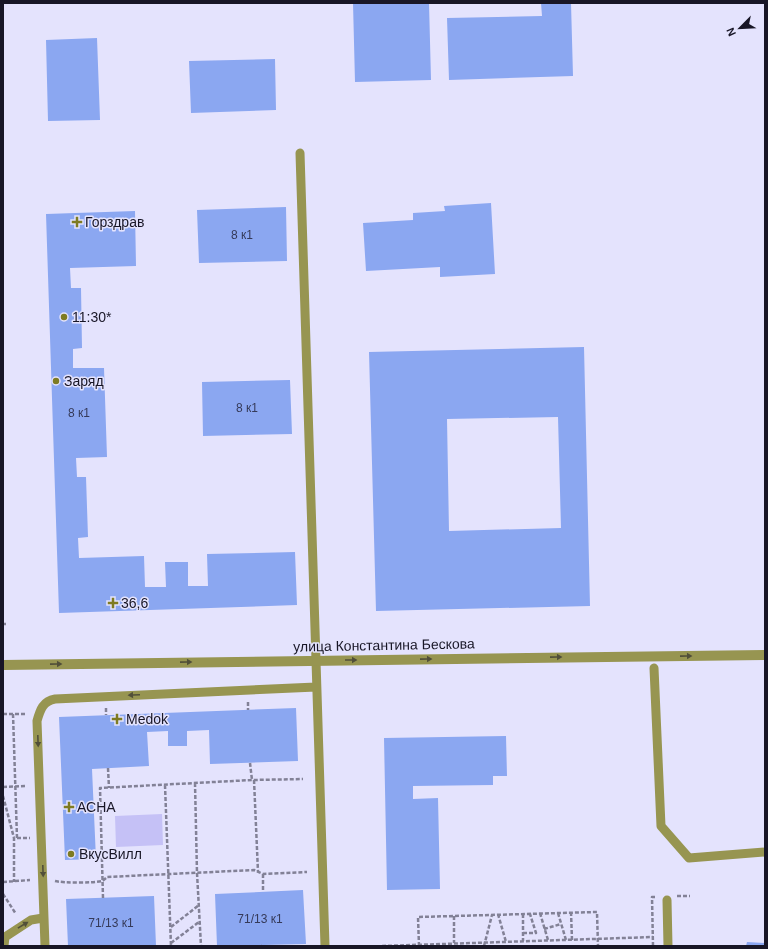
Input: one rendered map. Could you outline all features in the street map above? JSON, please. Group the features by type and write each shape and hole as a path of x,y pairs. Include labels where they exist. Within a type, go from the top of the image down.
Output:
{"street":[{"name":"улица Константина Бескова","path":"3,664 765,654"}],"lane":[{"path":"300,153 325,946"},
{"path":"654,668 662,826 689,858 765,852"},
{"path":"45,946 37,721 41,708 50,700 55,699 316,687"},
{"path":"667,900 668,946"},
{"path":"4,946 5,937 31,920 43,918"}],"path":[{"path":"3,714 39,713"},
{"path":"13,714 17,838 14,838"},
{"path":"250,762 253,780 258,872"},
{"path":"108,768 109,788"},
{"path":"103,898 100,788 253,780 303,779"},
{"path":"195,783 197,873 201,946"},
{"path":"165,785 171,945"},
{"path":"3,787 13,786"},
{"path":"3,796 14,838 14,882"},
{"path":"3,882 50,879 63,883 102,881 108,877 254,870 263,874 307,872"},
{"path":"263,874 263,892"},
{"path":"3,894 23,925"},
{"path":"170,928 199,905"},
{"path":"571,912 572,940"},
{"path":"419,945 418,917 597,912 598,946"},
{"path":"540,913 548,940"},
{"path":"558,913 566,940"},
{"path":"498,914 506,942"},
{"path":"523,914 524,941"},
{"path":"523,933 536,933 530,914"},
{"path":"484,946 492,915"},
{"path":"454,916 454,943"},
{"path":"171,945 200,922"},
{"path":"544,929 561,924"},
{"path":"382,946 653,937"},
{"path":"536,941 538,946"}],"shaded area":[{"path":"162,814 163,845 116,847 115,816"}],"building":[{"path":"353,3 429,3 431,80 355,82"},
{"path":"541,3 571,3 573,76 449,80 447,18 542,16"},
{"path":"97,38 100,120 48,121 46,40"},
{"path":"275,59 276,110 191,113 189,61"},
{"path":"491,203 495,274 440,277 440,267 366,271 363,223 413,220 413,213 445,211 444,206"},
{"path":"286,207 287,261 199,263 197,210"},
{"path":"135,211 136,266 70,268 71,288 81,288 82,348 73,349 73,368 104,368 107,457 76,458 77,477 86,477 88,537 78,538 79,558 144,556 145,587 166,587 165,562 188,562 188,586 208,586 207,554 295,552 297,605 59,613 46,214"},
{"path":"584,347 590,606 376,611 369,352","holes":["558,417 561,528 449,531 447,419"]},
{"path":"290,380 292,434 203,436 202,382"},
{"path":"296,708 298,761 210,764 209,730 187,731 187,746 168,746 168,731 147,732 149,766 92,769 96,859 65,860 59,717"},
{"path":"506,736 507,776 493,776 493,785 413,786 413,799 438,798 440,889 387,890 384,738"},
{"path":"303,890 306,944 217,946 215,894"},
{"path":"154,896 156,946 68,946 66,899"},
{"path":"747,942 765,943 765,946 746,946"}],"place":[{"name":"Горздрав","path":"77,222"},
{"name":"11:30*","path":"64,317"},
{"name":"Заряд","path":"56,381"},
{"name":"36,6","path":"113,603"},
{"name":"Medok","path":"117,719"},
{"name":"АСНА","path":"69,807"},
{"name":"ВкусВилл","path":"71,854"}]}
